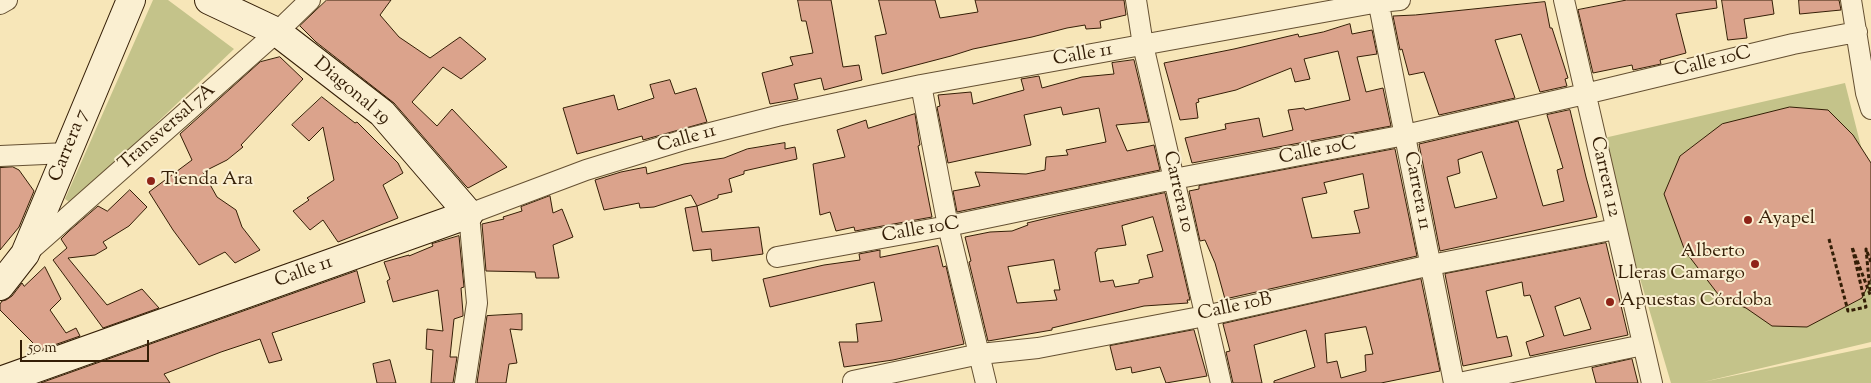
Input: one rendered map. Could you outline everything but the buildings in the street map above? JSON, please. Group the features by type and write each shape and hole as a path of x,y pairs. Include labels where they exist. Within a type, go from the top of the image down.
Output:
{"main road":[{"name":"Carrera 7","path":"0,286 25,254 131,0"},
{"name":"Diagonal 19","path":"209,0 277,32 382,113 469,214"},
{"name":"Calle 11","path":"0,381 469,214"}],"street":[{"path":"0,4 7,0"},
{"name":"Transversal 7A","path":"25,254 277,32 310,0"},
{"name":"Carrera 10","path":"1136,0 1144,45 1221,383"},
{"name":"Calle 11","path":"469,214 586,170 687,139 776,116 920,85 1378,1 1400,0"},
{"name":"Carrera 12","path":"1564,0 1652,383"},
{"path":"1851,0 1866,93 1871,109"},
{"name":"Carrera 11","path":"1378,1 1454,383"},
{"name":"Calle 10C","path":"777,257 948,226 1174,179 1405,135 1793,44 1857,32"},
{"path":"920,85 948,226 986,383"},
{"path":"1,153 67,152"},
{"path":"464,383 477,303 469,214"},
{"name":"Calle 10B","path":"853,382 980,354 1038,348 1205,316 1431,265 1616,229"},
{"path":"1459,383 1643,345"}],"path":[{"path":"1829,239 1848,311 1866,307 1852,247 1871,297"},
{"path":"1871,262 1866,248 1871,297"}],"shaded area":[{"path":"153,0 168,0 234,49 72,204 65,199"},
{"name":"Ayapel","path":"1845,83 1871,186 1871,342 1703,382 1871,347 1871,383 1671,383 1633,255 1604,138"}],"place":[{"name":"Tienda Ara","path":"151,181"},
{"name":"Ayapel","path":"1748,220"},
{"name":"Alberto Lleras Camargo","path":"1755,264"},
{"name":"Apuestas Córdoba","path":"1610,302"}]}
